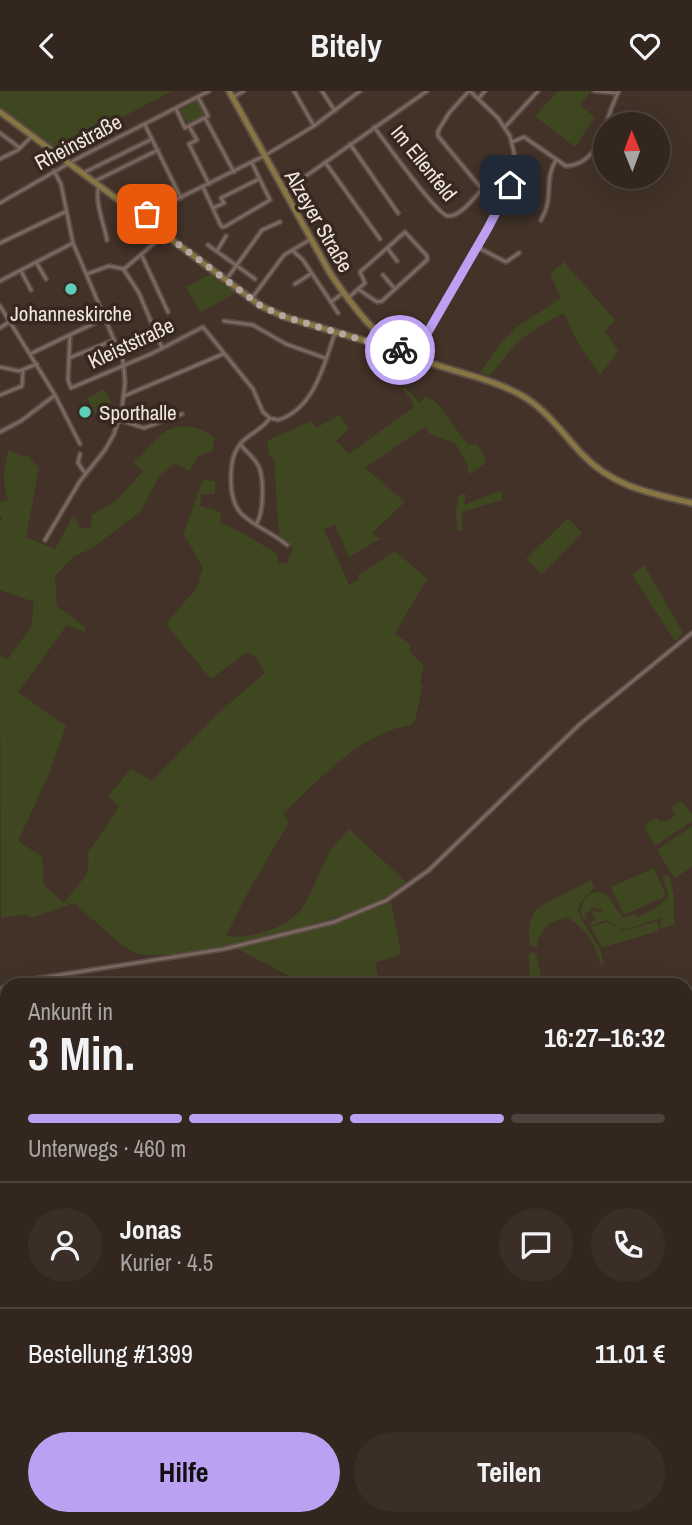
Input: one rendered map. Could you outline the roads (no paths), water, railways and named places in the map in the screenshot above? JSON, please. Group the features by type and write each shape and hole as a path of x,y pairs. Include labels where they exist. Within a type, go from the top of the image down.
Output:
{"main road":[{"name":"Alzeyer Straße","path":"231,93 284,192 343,293 385,340 414,356 504,387 530,401 548,415 585,457 616,481 645,493 692,503"},
{"path":"0,112 251,298 285,317 335,333 373,343 385,340"},
{"path":"373,343 379,339 380,334"}],"street":[{"name":"Rheinstraße","path":"0,203 54,171 209,91"},
{"path":"231,93 244,91"},
{"path":"294,91 314,126"},
{"path":"322,91 335,111"},
{"path":"284,192 427,91"},
{"path":"414,356 503,201 514,172 512,142 505,127 469,91 449,113 438,134 482,189 503,201"},
{"path":"478,99 485,91"},
{"path":"505,127 538,91"},
{"path":"512,142 524,137 566,166 575,166 590,156 618,92 594,91"},
{"path":"143,218 264,156 314,126 358,92"},
{"path":"176,109 186,128 205,118 208,116 198,97"},
{"path":"205,118 234,172"},
{"path":"145,124 181,198"},
{"path":"189,126 197,140 189,144 209,184"},
{"name":"Im Ellenfeld","path":"374,126 431,202 445,215 457,213 482,189"},
{"path":"0,134 20,148"},
{"path":"0,159 20,148 32,136"},
{"path":"83,173 152,139"},
{"path":"350,144 398,213"},
{"path":"107,240 97,183 158,150"},
{"path":"541,220 549,201 549,173 556,160"},
{"path":"325,162 380,239"},
{"path":"203,187 222,227 270,200 252,163"},
{"path":"45,540 86,474 105,450 119,420 124,396 124,365 74,243 65,212 61,184 54,171"},
{"path":"212,208 224,203 221,198 259,179"},
{"path":"0,243 65,212"},
{"path":"226,280 262,230 280,222"},
{"path":"348,298 365,281 360,272 405,232 427,258 380,302 358,289"},
{"path":"87,274 108,266 124,269 165,234"},
{"path":"217,251 226,236"},
{"path":"251,298 285,255 311,239"},
{"path":"0,281 74,243"},
{"path":"208,245 255,279"},
{"path":"477,247 506,262 519,253"},
{"path":"387,248 397,261"},
{"path":"292,250 303,260 338,313"},
{"path":"142,256 169,312"},
{"path":"36,262 46,279"},
{"path":"124,269 139,293 162,348"},
{"path":"21,270 31,290"},
{"path":"295,284 312,273"},
{"path":"383,275 395,289"},
{"path":"331,302 343,293"},
{"path":"0,306 55,395 80,444"},
{"path":"30,354 105,318"},
{"path":"224,321 253,325 286,344 326,359"},
{"path":"0,328 9,322"},
{"name":"Kleiststraße","path":"69,358 68,380 71,388 203,327 223,354"},
{"path":"124,396 223,354 253,389 264,412 270,418 281,420 301,407 312,391 335,333"},
{"path":"69,335 69,358 114,340"},
{"path":"0,367 23,371 37,364"},
{"path":"0,395 22,386 23,371"},
{"path":"0,432 21,421 55,395"},
{"path":"119,420 144,428 183,414"},
{"path":"270,418 240,444 234,455 231,467 231,498 237,510 287,545"},
{"path":"240,444 257,463 261,473 262,512 256,524"},
{"path":"80,454 78,463 86,474"},
{"path":"40,978 235,946 334,922 387,900 429,870 580,724 692,633"}],"place":[{"name":"Johanneskirche","path":"71,289"},
{"name":"Sporthalle","path":"85,412"}]}
